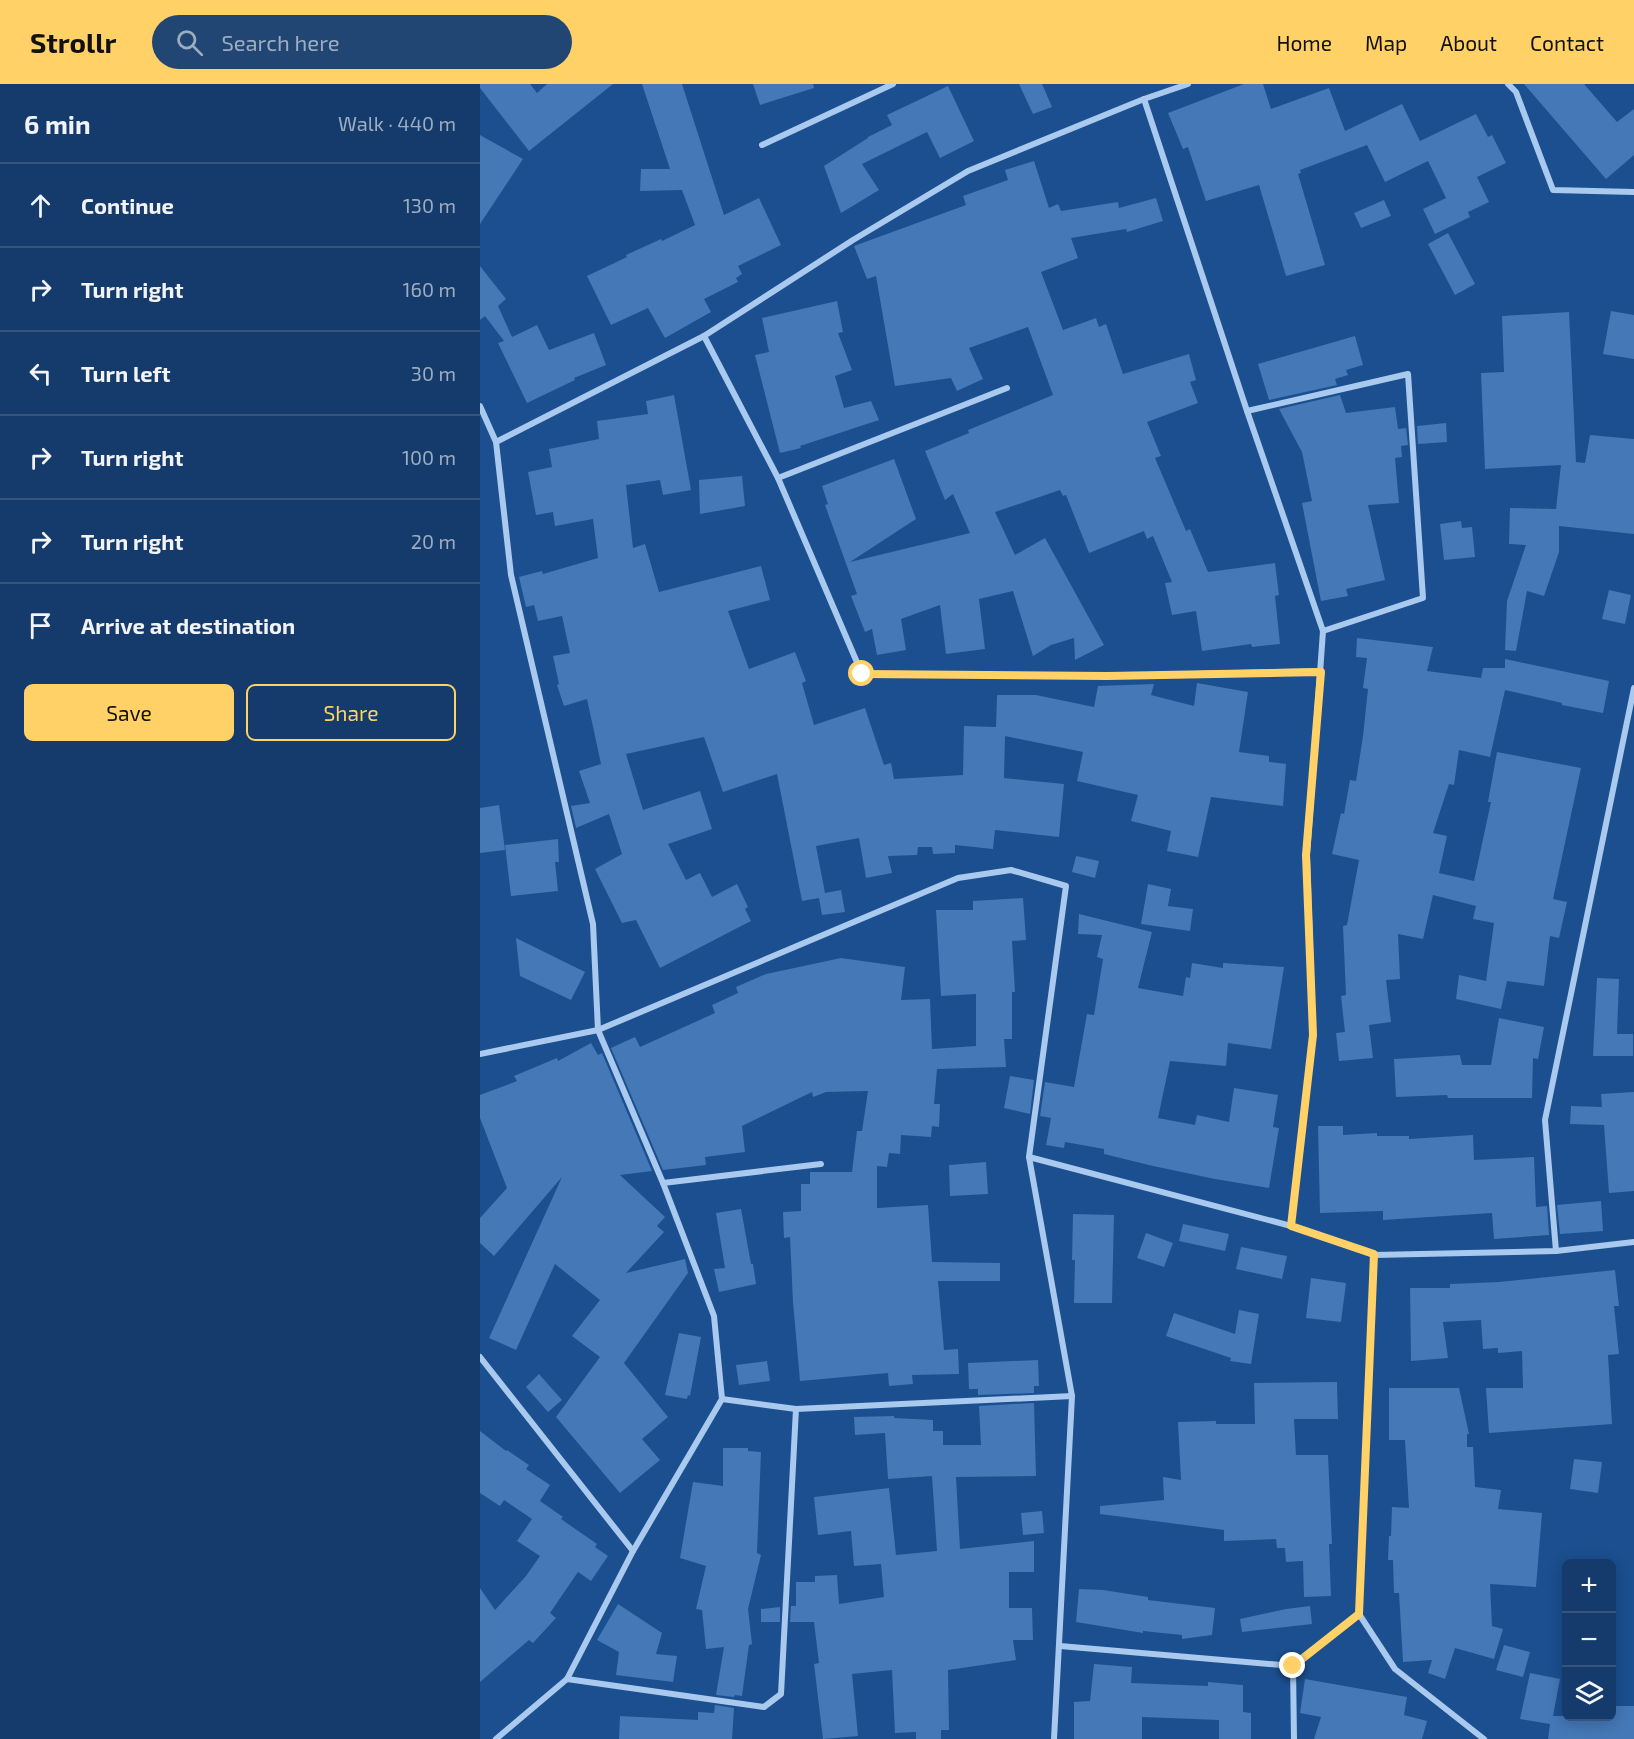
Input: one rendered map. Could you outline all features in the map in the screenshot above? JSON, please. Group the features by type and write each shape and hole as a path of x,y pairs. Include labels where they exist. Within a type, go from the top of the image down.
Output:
{"street":[{"path":"762,146 893,84"},
{"path":"496,442 704,336 853,240 968,171 1144,99 1188,84"},
{"path":"1508,84 1516,92 1553,190 1634,192"},
{"path":"1144,99 1247,411 1323,631 1306,855 1313,1035 1291,1226"},
{"path":"704,336 778,477 862,674 1107,676 1321,672"},
{"path":"1247,411 1408,374 1423,598 1323,631"},
{"path":"778,477 1007,388"},
{"path":"480,406 496,442 511,575 593,924 598,1030 663,1183 714,1316 722,1399 633,1551 567,1679 496,1739"},
{"path":"1556,1251 1545,1120 1634,688"},
{"path":"480,1054 598,1030 958,878 1011,870 1066,886 1029,1157 1072,1396 1060,1646 1053,1739"},
{"path":"1029,1157 1291,1226 1374,1254 1556,1251 1634,1242"},
{"path":"663,1183 820,1164"},
{"path":"1374,1254 1359,1614 1395,1668 1484,1739"},
{"path":"480,1357 633,1551"},
{"path":"722,1399 796,1409 1072,1396"},
{"path":"567,1679 764,1707 781,1694 796,1409"},
{"path":"1060,1646 1293,1666 1359,1614"},
{"path":"1293,1666 1294,1739"}],"building":[{"path":"480,84 530,84 537,93 547,84 613,84 529,151 480,88"},
{"path":"642,84 682,84 724,215 759,198 781,245 738,266 742,274 736,278 738,282 704,299 711,312 665,338 648,308 611,325 587,276 627,257 626,255 695,225 682,190 640,191 641,169 670,169"},
{"path":"753,84 813,84 814,88 760,105"},
{"path":"1019,84 1042,84 1052,107 1033,114"},
{"path":"1244,84 1263,84 1271,109 1329,88 1345,131 1402,104 1420,141 1476,114 1488,137 1492,135 1506,163 1477,177 1489,202 1468,212 1470,217 1435,234 1423,209 1446,198 1428,161 1385,182 1367,145 1300,170 1301,173 1298,174 1325,265 1286,276 1259,185 1206,201 1188,147 1183,149 1168,113"},
{"path":"1524,84 1584,84 1617,122 1634,109 1634,155 1606,179"},
{"path":"948,86 974,141 940,158 927,132 862,164 879,190 841,213 824,166 868,137 892,125 887,115"},
{"path":"480,135 523,159 480,224"},
{"path":"1034,161 1049,208 1058,204 1061,211 1118,202 1119,208 1156,198 1163,221 1127,232 1126,229 1071,238 1078,258 1041,272 1063,330 1096,318 1099,327 1106,324 1123,374 1189,354 1196,380 1190,382 1198,403 1147,422 1161,456 1155,458 1186,531 1190,529 1208,572 1275,563 1279,595 1275,596 1280,644 1252,647 1251,644 1202,651 1196,611 1172,615 1165,583 1172,582 1153,536 1147,539 1144,531 1089,553 1066,495 1063,496 1060,490 995,512 1015,555 1045,538 1104,645 1075,660 1074,638 1051,645 1033,656 1013,591 979,599 985,649 946,654 940,605 901,619 906,650 877,655 872,629 865,632 851,596 857,594 825,505 828,504 822,486 894,459 916,519 850,562 970,533 953,494 945,500 925,451 969,433 968,430 1053,395 1028,327 969,348 983,379 957,391 951,378 895,386 876,276 867,279 854,246 966,205 963,196 1008,180 1005,170"},
{"path":"1384,200 1391,216 1361,228 1354,213"},
{"path":"1448,233 1475,284 1455,295 1428,244"},
{"path":"480,266 506,299 498,306 512,337 537,325 549,350 594,333 606,365 574,378 575,380 527,403 498,343 504,341 485,316 480,320"},
{"path":"837,301 843,332 838,333 852,370 835,376 844,408 871,401 879,420 800,446 801,448 780,453 755,355 769,352 762,318"},
{"path":"1611,311 1634,315 1634,359 1603,354"},
{"path":"1569,312 1576,462 1585,463 1590,435 1634,439 1634,534 1559,526 1559,552 1544,596 1527,591 1516,651 1505,650 1507,601 1526,545 1509,544 1510,508 1556,509 1561,465 1485,469 1481,373 1504,372 1502,316"},
{"path":"1355,336 1363,365 1346,370 1348,375 1335,379 1337,385 1269,400 1258,364"},
{"path":"674,395 691,490 663,495 660,480 626,485 633,548 645,544 659,592 761,566 770,600 728,611 749,669 795,652 806,681 802,683 814,725 865,708 884,765 891,763 894,779 963,775 964,726 996,727 997,695 1036,695 1094,707 1098,686 1154,684 1151,695 1194,706 1197,683 1248,692 1239,752 1269,756 1269,762 1286,764 1283,806 1211,797 1198,857 1167,851 1171,831 1131,821 1138,795 1077,781 1083,752 1005,736 1004,778 1064,784 1059,837 995,830 993,849 955,845 955,853 933,854 932,847 918,847 917,855 888,856 892,873 866,878 859,838 816,846 825,893 841,890 845,912 822,915 819,898 802,901 777,774 723,792 704,737 626,754 643,810 700,791 712,829 668,844 686,880 700,873 712,897 737,884 748,907 745,909 751,921 660,968 636,920 622,923 595,869 622,854 609,814 576,828 571,806 590,803 579,771 601,764 587,699 564,706 557,685 559,684 553,656 570,653 562,616 538,621 534,605 526,607 519,577 542,571 543,574 598,558 593,519 555,526 553,512 536,515 528,472 552,467 549,449 599,439 597,421 648,414 646,401"},
{"path":"1340,395 1346,413 1395,407 1398,429 1406,428 1408,445 1401,446 1402,457 1395,458 1399,503 1368,505 1385,580 1346,589 1348,596 1321,601 1302,503 1312,501 1302,452 1279,409"},
{"path":"1446,423 1447,442 1418,444 1417,426"},
{"path":"742,476 745,506 700,514 699,480"},
{"path":"1461,521 1462,528 1472,527 1475,557 1444,560 1440,524"},
{"path":"1609,590 1631,595 1625,624 1602,619"},
{"path":"1357,638 1433,647 1427,671 1481,678 1483,668 1505,668 1505,659 1609,681 1603,713 1505,690 1490,757 1459,750 1454,785 1449,784 1433,833 1447,836 1439,873 1474,881 1491,802 1488,802 1497,752 1581,768 1553,899 1567,902 1559,938 1550,936 1544,986 1507,981 1501,1009 1456,999 1459,975 1486,981 1494,923 1473,919 1476,906 1433,895 1423,939 1398,934 1400,979 1386,980 1391,1022 1369,1025 1373,1058 1339,1061 1336,1033 1345,1032 1341,996 1346,995 1343,926 1347,925 1359,860 1332,854 1341,813 1344,814 1350,780 1356,781 1363,736 1368,689 1363,688 1367,658 1356,657"},
{"path":"499,805 505,850 480,853 480,808"},
{"path":"558,839 559,862 555,862 558,891 511,896 505,845"},
{"path":"1076,856 1099,861 1095,878 1072,872"},
{"path":"1148,884 1171,889 1168,906 1193,909 1190,931 1141,924"},
{"path":"1023,898 1026,940 1012,941 1015,992 1012,992 1012,1039 1004,1039 1006,1067 937,1069 934,1104 940,1104 939,1127 932,1126 931,1137 901,1135 900,1154 889,1153 887,1167 877,1166 877,1208 928,1205 932,1262 1000,1263 1000,1281 938,1281 944,1350 958,1349 959,1374 912,1375 913,1384 889,1386 888,1373 800,1381 790,1237 784,1238 783,1212 801,1211 801,1184 810,1184 810,1172 852,1172 857,1131 862,1131 868,1091 826,1092 813,1097 812,1092 742,1126 745,1152 705,1157 706,1165 663,1170 611,1048 635,1037 640,1047 715,1013 712,1005 738,993 736,987 766,974 841,958 905,967 901,1000 930,999 932,1049 976,1046 976,994 941,996 936,910 973,910 973,901"},
{"path":"1079,914 1152,932 1138,988 1183,996 1186,977 1190,978 1192,963 1223,968 1223,963 1284,967 1271,1049 1228,1043 1226,1066 1170,1061 1158,1118 1195,1125 1197,1115 1229,1122 1234,1088 1278,1095 1273,1127 1279,1128 1269,1188 1153,1166 1104,1154 1104,1149 1065,1142 1064,1148 1046,1145 1051,1118 1040,1116 1045,1082 1074,1087 1087,1014 1094,1015 1103,959 1097,957 1102,935 1078,934"},
{"path":"516,938 585,972 571,1000 520,976"},
{"path":"1597,978 1619,979 1617,1034 1633,1034 1633,1056 1593,1056"},
{"path":"1499,1018 1544,1027 1538,1059 1533,1058 1532,1098 1448,1098 1447,1095 1396,1097 1394,1059 1460,1055 1462,1065 1491,1065"},
{"path":"591,1043 598,1055 602,1053 652,1171 620,1175 665,1217 657,1226 664,1232 626,1273 685,1259 688,1273 624,1363 668,1417 642,1439 660,1460 620,1493 556,1417 600,1357 572,1336 600,1300 555,1264 516,1350 489,1338 562,1177 494,1256 480,1243 480,1218 507,1188 480,1118 480,1095 517,1081 514,1076 557,1058 558,1061"},
{"path":"1010,1076 1034,1080 1030,1114 1004,1108"},
{"path":"1634,1092 1634,1191 1609,1193 1604,1125 1570,1124 1571,1106 1602,1107 1601,1094"},
{"path":"1318,1126 1343,1126 1343,1135 1377,1133 1377,1136 1409,1136 1409,1139 1473,1135 1474,1160 1534,1157 1536,1207 1547,1206 1549,1235 1494,1239 1492,1213 1383,1220 1383,1211 1320,1213"},
{"path":"986,1162 988,1194 950,1196 949,1165"},
{"path":"1601,1201 1603,1231 1560,1234 1557,1205"},
{"path":"741,1209 756,1284 719,1292 714,1269 725,1268 716,1213"},
{"path":"1073,1214 1114,1215 1112,1303 1074,1303"},
{"path":"1183,1224 1229,1234 1225,1251 1179,1241"},
{"path":"1146,1233 1173,1243 1164,1267 1137,1258"},
{"path":"1241,1247 1287,1256 1282,1279 1236,1269"},
{"path":"1615,1270 1619,1306 1614,1306 1619,1354 1608,1355 1612,1424 1489,1433 1486,1388 1523,1388 1522,1351 1498,1353 1498,1348 1483,1349 1481,1320 1443,1322 1448,1358 1411,1361 1410,1288 1450,1288 1450,1284 1499,1282"},
{"path":"1311,1278 1346,1283 1341,1322 1306,1318"},
{"path":"1239,1310 1259,1314 1251,1364 1230,1361 1231,1358 1166,1336 1174,1313 1235,1334"},
{"path":"679,1333 701,1337 690,1396 688,1395 687,1399 665,1395"},
{"path":"1038,1360 1039,1386 1034,1386 1034,1393 978,1395 978,1389 969,1389 968,1363"},
{"path":"767,1361 770,1381 739,1385 736,1365"},
{"path":"539,1374 562,1400 548,1412 526,1387"},
{"path":"1337,1382 1338,1419 1294,1419 1296,1455 1328,1455 1332,1544 1329,1544 1331,1596 1304,1597 1303,1561 1286,1562 1285,1548 1277,1548 1276,1539 1224,1541 1224,1530 1100,1514 1100,1506 1164,1500 1163,1477 1181,1480 1178,1422 1216,1421 1216,1424 1255,1424 1254,1383"},
{"path":"1389,1388 1459,1388 1469,1434 1467,1434 1467,1447 1473,1447 1475,1487 1501,1490 1498,1509 1542,1513 1536,1587 1490,1584 1492,1626 1503,1629 1494,1659 1455,1648 1445,1679 1428,1673 1432,1660 1403,1662 1399,1593 1394,1593 1393,1560 1388,1560 1392,1507 1409,1508 1405,1440 1389,1440"},
{"path":"1034,1403 1036,1476 956,1477 960,1549 1034,1541 1034,1572 1009,1572 1009,1608 1032,1608 1033,1640 1013,1640 1016,1660 948,1670 949,1730 941,1730 941,1739 916,1739 916,1732 895,1733 892,1670 852,1674 858,1736 823,1739 814,1664 819,1663 814,1622 790,1622 791,1606 796,1606 796,1582 815,1582 815,1576 837,1575 839,1604 884,1597 881,1564 854,1566 851,1531 818,1535 814,1497 889,1488 896,1555 937,1551 932,1476 888,1479 885,1433 855,1435 854,1417 894,1416 894,1418 933,1420 933,1431 943,1431 943,1445 981,1445 979,1406"},
{"path":"480,1431 529,1465 526,1469 550,1485 540,1501 597,1544 595,1547 608,1556 591,1581 578,1572 550,1613 556,1618 533,1643 529,1640 480,1682 480,1588 495,1610 526,1576 540,1556 517,1541 532,1519 504,1500 500,1506 480,1493"},
{"path":"723,1448 748,1448 748,1451 761,1452 757,1553 761,1555 748,1609 752,1644 749,1645 742,1696 735,1695 734,1697 716,1695 724,1647 706,1649 702,1610 696,1609 706,1566 680,1558 693,1482 723,1486"},
{"path":"1574,1459 1602,1462 1598,1493 1570,1489"},
{"path":"1042,1511 1044,1533 1023,1535 1021,1513"},
{"path":"1079,1589 1103,1590 1148,1597 1148,1600 1215,1608 1212,1635 1182,1639 1182,1635 1143,1631 1143,1633 1076,1622"},
{"path":"618,1604 662,1633 656,1654 677,1656 673,1682 616,1675 619,1652 597,1640"},
{"path":"1310,1606 1312,1624 1242,1632 1240,1619"},
{"path":"780,1607 780,1622 761,1622 761,1609"},
{"path":"1504,1645 1530,1652 1523,1677 1496,1670"},
{"path":"1094,1664 1132,1667 1131,1683 1208,1686 1208,1682 1243,1685 1243,1712 1251,1713 1251,1739 1219,1739 1219,1720 1142,1717 1142,1739 1074,1739 1074,1702 1090,1701"},
{"path":"1530,1673 1560,1679 1553,1716 1562,1716 1562,1721 1616,1721 1616,1706 1634,1706 1634,1739 1548,1739 1550,1724 1520,1719"},
{"path":"1305,1679 1407,1697 1404,1715 1427,1721 1422,1739 1314,1739 1321,1717 1300,1713"},
{"path":"715,1705 734,1708 732,1739 619,1739 620,1716 698,1720 698,1712 714,1713"}],"route":[{"path":"862,674 1107,676 1321,672 1306,855 1313,1035 1291,1226 1374,1254 1359,1614 1293,1666"}]}
